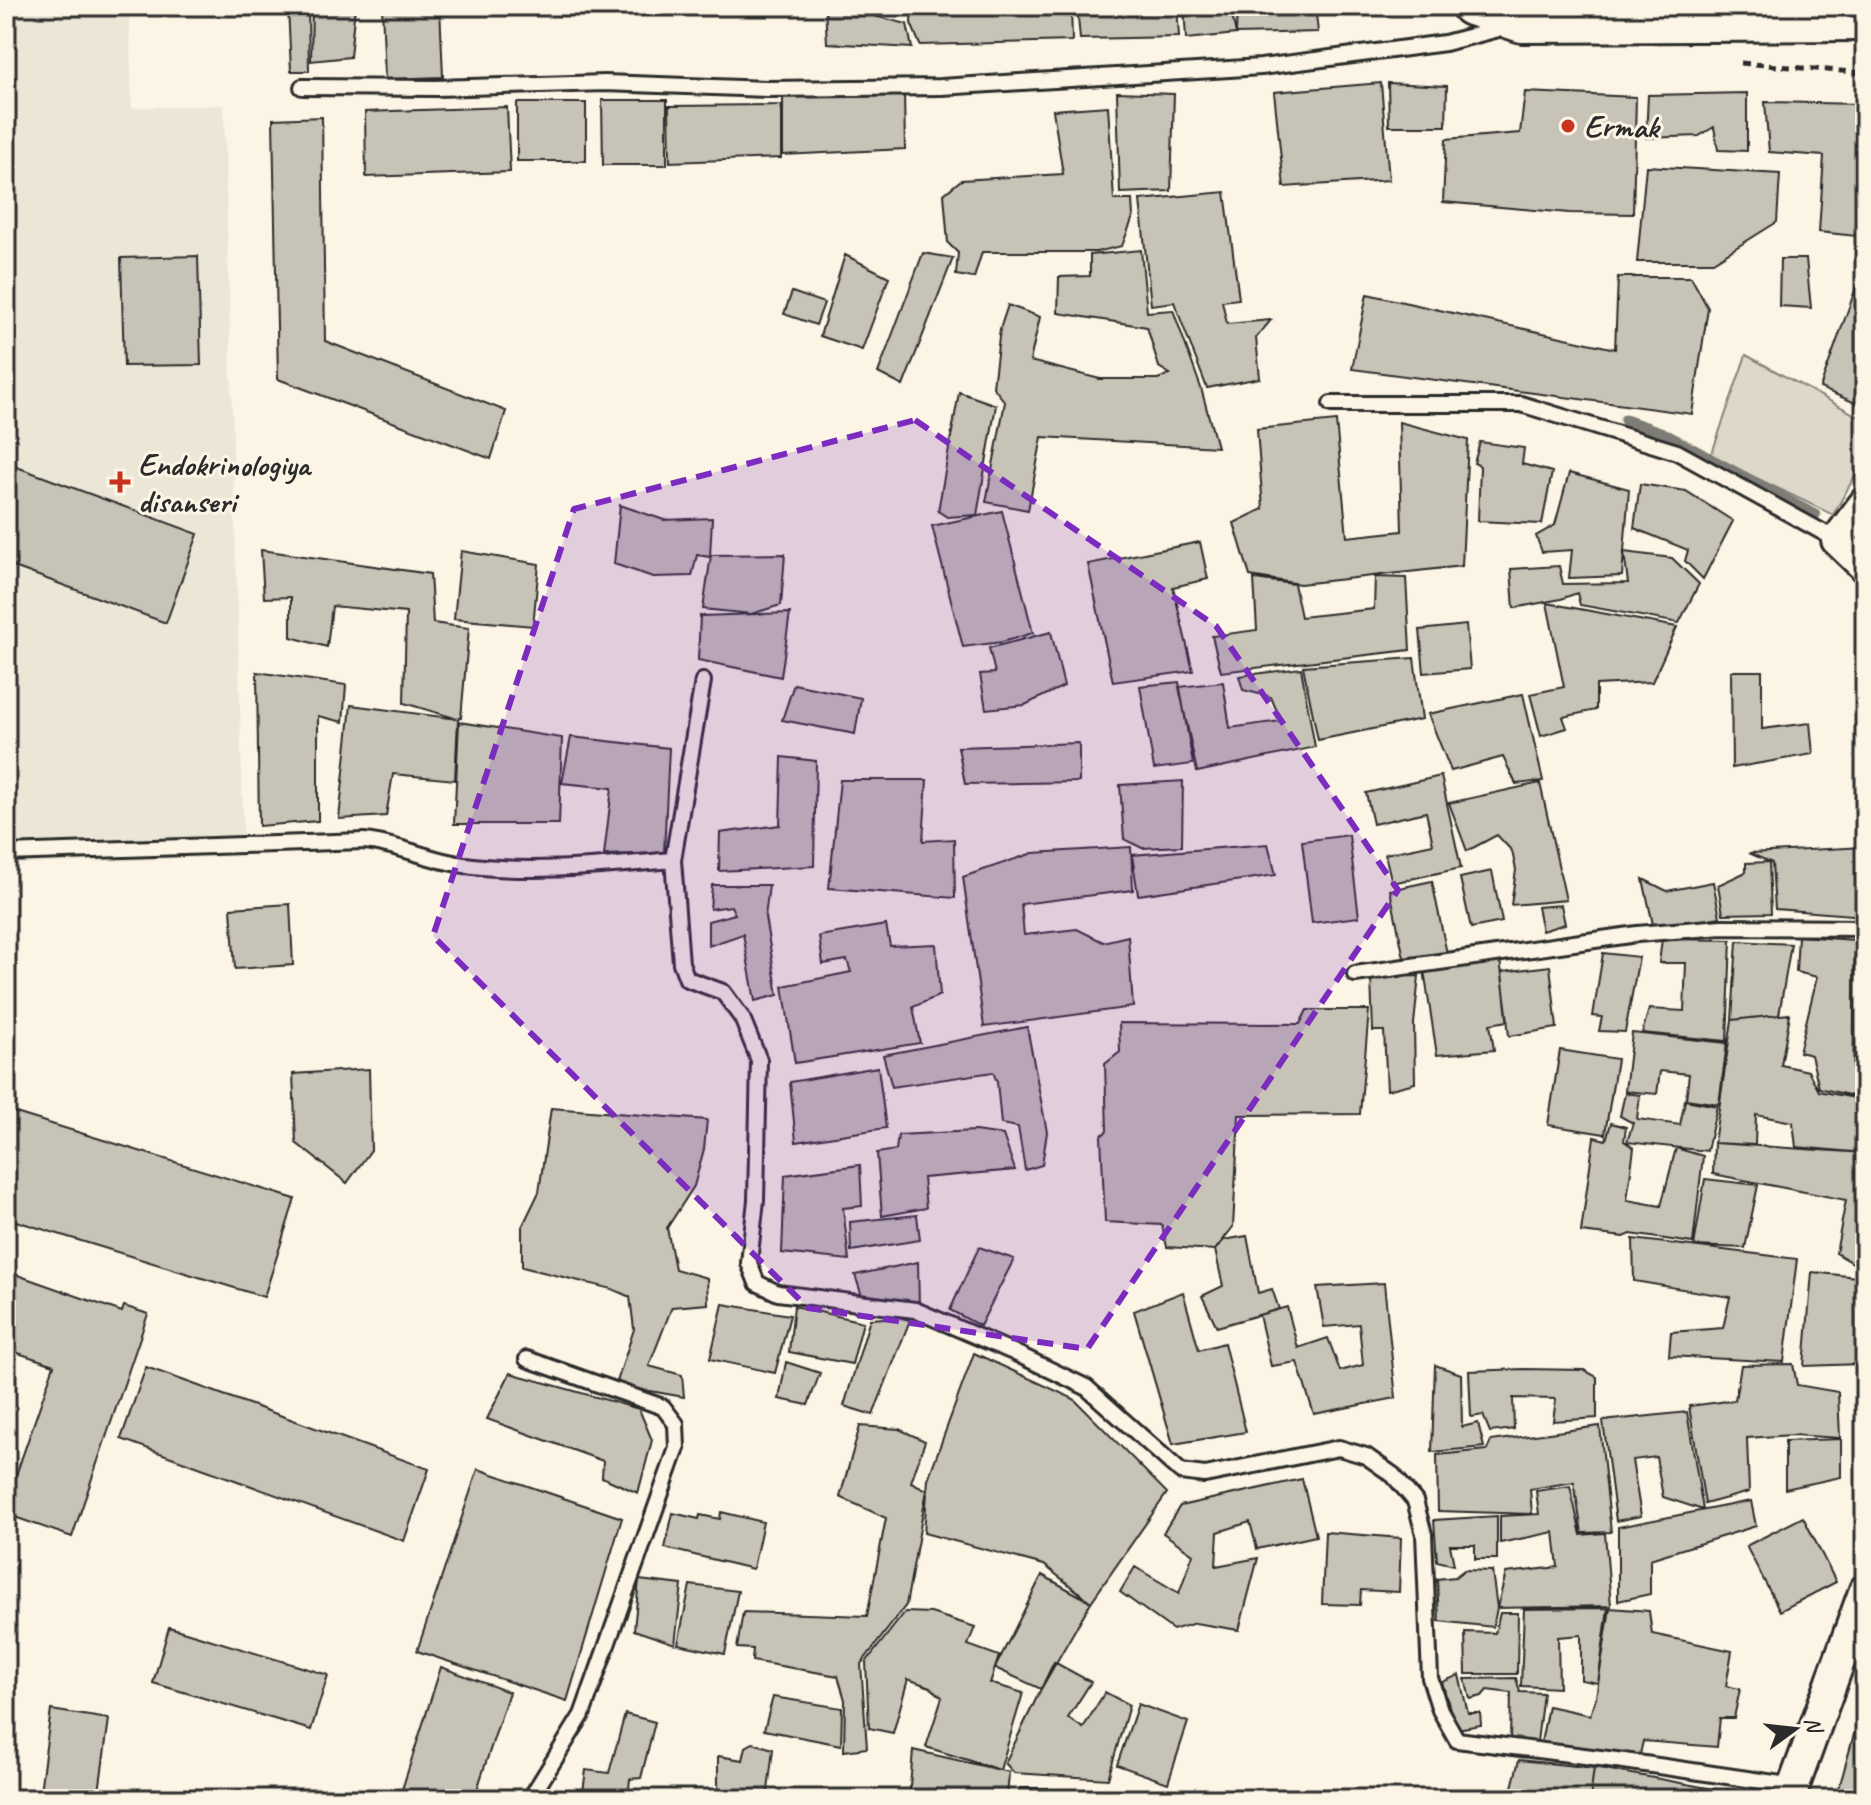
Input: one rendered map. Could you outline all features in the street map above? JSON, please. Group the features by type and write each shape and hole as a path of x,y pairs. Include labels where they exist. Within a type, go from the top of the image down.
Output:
{"street":[{"path":"1471,6 1522,23 1865,21"},
{"path":"1865,503 1837,540 1865,567"},
{"path":"1793,1793 1865,1590"}],"lane":[{"path":"302,87 436,88 605,83 767,89 941,87 1261,67 1445,43 1522,23"},
{"path":"1331,404 1521,404 1677,452 1837,540"},
{"path":"703,681 673,860 681,963 687,979 723,992 742,1018 759,1060 756,1200 749,1263 757,1283 778,1293 915,1310 1011,1351 1086,1387 1181,1472 1205,1475 1339,1448 1366,1456 1393,1475 1415,1501 1424,1534 1430,1678 1440,1710 1457,1740 1624,1761 1793,1793"},
{"path":"6,853 364,841 389,843 462,865 541,871 673,860"},
{"path":"1355,974 1637,934 1722,927 1865,928"},
{"path":"527,1359 663,1407 676,1424 677,1448 582,1715 530,1799"}],"highlighted area":[{"path":"915,420 1216,626 1398,890 1087,1349 808,1308 433,936 574,509"}],"shaded area":[{"name":"Endokrinologiya disanseri","path":"6,6 129,6 132,108 224,105 244,856 6,865"},
{"path":"1746,355 1865,420 1865,458 1833,515 1711,456"}],"building":[{"path":"288,6 308,6 309,71 291,71"},
{"path":"312,6 355,6 350,57 311,61"},
{"path":"382,6 440,6 443,77 385,79"},
{"path":"825,6 873,6 874,16 907,24 912,48 827,43"},
{"path":"912,6 973,6 971,15 1048,11 1048,6 1071,6 1072,41 920,45 911,23"},
{"path":"1077,6 1177,6 1179,37 1080,39"},
{"path":"1184,6 1230,6 1236,34 1186,39"},
{"path":"1237,6 1315,6 1318,32 1236,34"},
{"path":"1381,83 1389,180 1284,187 1274,92"},
{"path":"1388,83 1447,86 1446,126 1389,126"},
{"path":"1117,92 1174,94 1171,191 1120,193"},
{"path":"1525,92 1636,97 1633,214 1569,213 1443,202 1446,139 1520,133"},
{"path":"904,93 905,149 783,155 783,94"},
{"path":"1747,93 1747,151 1718,150 1714,127 1699,136 1646,138 1648,95"},
{"path":"602,100 667,100 667,165 603,165"},
{"path":"1765,102 1860,104 1856,236 1819,232 1824,156 1769,152"},
{"path":"517,103 586,103 586,161 517,161"},
{"path":"781,105 781,158 670,162 669,106"},
{"path":"1108,106 1114,200 1132,200 1133,217 1122,246 1096,252 982,252 974,278 956,275 958,253 948,243 944,194 961,180 1063,174 1053,110"},
{"path":"507,107 510,172 366,177 365,112"},
{"path":"322,117 325,341 506,411 491,459 278,379 273,119"},
{"path":"1646,166 1780,174 1777,222 1713,262 1637,262"},
{"path":"1225,192 1239,299 1222,301 1227,324 1271,320 1256,338 1260,378 1207,388 1174,302 1151,305 1140,200"},
{"path":"1141,250 1147,312 1173,310 1201,388 1217,447 1042,437 1028,510 986,502 1005,402 993,387 1000,329 1008,305 1040,317 1030,361 1100,379 1158,379 1170,374 1159,367 1147,327 1058,313 1059,277 1090,276 1090,255"},
{"path":"923,253 953,258 903,386 878,373"},
{"path":"845,255 889,277 862,350 820,336"},
{"path":"198,256 201,365 124,366 121,258"},
{"path":"1780,259 1806,259 1811,308 1779,306"},
{"path":"1618,277 1691,277 1708,308 1692,414 1352,369 1367,294 1615,349"},
{"path":"1857,285 1865,290 1865,407 1820,388"},
{"path":"792,292 824,303 816,325 784,314"},
{"path":"959,392 996,405 977,515 947,517 938,511"},
{"path":"1336,421 1347,537 1402,531 1399,422 1468,440 1462,566 1300,584 1250,576 1234,523 1263,509 1257,429"},
{"path":"1480,442 1524,448 1522,464 1552,472 1542,524 1478,521 1480,466 1474,463"},
{"path":"6,463 198,534 166,623 6,564"},
{"path":"1569,473 1629,489 1622,576 1569,578 1572,550 1542,552 1536,536 1555,525"},
{"path":"1640,484 1686,491 1733,521 1703,579 1685,561 1688,550 1634,528"},
{"path":"620,505 664,520 712,518 710,557 697,555 692,576 653,577 614,564"},
{"path":"1002,511 1033,633 1002,642 963,647 932,526"},
{"path":"1200,542 1208,579 1173,587 1193,671 1113,682 1088,564"},
{"path":"261,550 430,574 433,623 469,628 461,718 404,703 406,613 332,606 327,647 291,637 291,597 264,598"},
{"path":"461,551 539,564 533,626 454,619"},
{"path":"1624,552 1672,558 1699,584 1679,623 1580,605 1577,593 1514,608 1511,569 1559,566 1563,584 1628,583"},
{"path":"785,554 781,605 751,614 703,609 711,555"},
{"path":"1375,577 1406,578 1410,650 1221,672 1212,636 1257,630 1254,579 1294,584 1301,617 1374,609"},
{"path":"1547,603 1677,627 1652,682 1596,685 1596,710 1563,717 1567,728 1541,736 1530,694 1564,687"},
{"path":"790,613 781,677 698,660 700,616"},
{"path":"1466,625 1470,669 1424,673 1420,630"},
{"path":"1051,632 1064,686 1025,705 986,709 980,674 995,673 989,648"},
{"path":"1414,658 1422,719 1318,740 1303,666"},
{"path":"1301,668 1315,747 1197,772 1179,687 1223,682 1230,728 1281,721 1271,697 1243,690 1239,676"},
{"path":"1731,671 1762,671 1762,729 1810,723 1813,754 1732,768"},
{"path":"257,672 346,685 343,722 318,716 318,821 259,826"},
{"path":"1179,682 1193,764 1154,769 1140,686"},
{"path":"794,684 861,698 855,734 782,720"},
{"path":"1523,694 1543,781 1516,784 1503,757 1451,771 1428,714"},
{"path":"351,705 458,719 455,780 393,774 386,816 339,819"},
{"path":"459,722 562,738 559,824 454,824"},
{"path":"571,737 669,748 664,853 604,855 612,788 562,783"},
{"path":"1079,743 1079,782 965,784 958,747"},
{"path":"782,757 816,761 814,866 719,871 720,833 780,825"},
{"path":"1441,776 1461,868 1392,883 1385,854 1433,844 1426,812 1373,824 1366,793"},
{"path":"840,780 927,780 923,841 954,839 955,898 829,888"},
{"path":"1183,781 1182,846 1142,848 1124,839 1120,785"},
{"path":"1540,783 1566,900 1511,905 1516,870 1512,851 1497,835 1467,851 1449,803"},
{"path":"1349,835 1359,917 1312,923 1302,841"},
{"path":"1268,844 1276,875 1138,895 1132,855"},
{"path":"1131,847 1133,890 1021,904 1024,935 1077,929 1103,942 1128,936 1133,1007 984,1027 963,877 1033,853"},
{"path":"1865,847 1865,916 1775,909 1772,863 1749,853"},
{"path":"1769,862 1771,913 1723,914 1718,885 1746,872 1746,863"},
{"path":"1492,871 1502,922 1471,928 1460,878"},
{"path":"1643,879 1667,891 1713,882 1720,917 1654,929"},
{"path":"1432,881 1447,954 1405,963 1390,890"},
{"path":"712,885 769,885 765,917 778,995 755,1001 743,934 708,946 708,921 735,914 731,906 710,909"},
{"path":"290,904 293,965 235,969 231,908"},
{"path":"1561,905 1565,924 1542,931 1537,907"},
{"path":"886,925 890,946 936,944 940,995 913,1007 920,1043 795,1063 783,986 851,972 847,960 823,964 819,936"},
{"path":"1798,936 1855,940 1853,1096 1819,1088 1811,1055 1799,1052 1817,977 1796,972"},
{"path":"1662,939 1731,940 1727,1041 1642,1033 1649,1009 1684,1011 1686,963 1659,963"},
{"path":"1737,941 1791,944 1779,1015 1732,1020"},
{"path":"1603,953 1639,957 1625,1032 1599,1031 1602,1017 1593,1016"},
{"path":"1500,960 1508,1021 1490,1024 1494,1050 1437,1055 1424,970"},
{"path":"1550,966 1557,1028 1509,1036 1502,972"},
{"path":"1419,976 1414,1024 1415,1083 1387,1090 1384,1031 1373,1031 1371,978"},
{"path":"1307,1010 1369,1010 1360,1114 1239,1115 1233,1227 1215,1250 1167,1247 1162,1225 1105,1222 1101,1136 1107,1131 1105,1064 1120,1052 1119,1023 1300,1024"},
{"path":"1790,1014 1781,1065 1808,1071 1819,1091 1860,1099 1857,1048 1865,1045 1865,1153 1796,1147 1793,1122 1756,1115 1755,1145 1714,1143 1732,1020"},
{"path":"1027,1027 1047,1132 1042,1165 1025,1170 1018,1127 1001,1124 997,1082 993,1072 892,1087 883,1055"},
{"path":"1632,1033 1727,1043 1719,1104 1686,1099 1689,1074 1660,1071 1657,1094 1625,1091"},
{"path":"1560,1050 1617,1059 1605,1134 1548,1125"},
{"path":"878,1067 886,1128 796,1142 790,1082"},
{"path":"369,1069 371,1150 347,1183 296,1143 293,1074"},
{"path":"1625,1093 1640,1095 1637,1119 1680,1125 1685,1100 1717,1106 1707,1151 1627,1142 1633,1123 1620,1116"},
{"path":"551,1108 707,1120 704,1149 694,1186 667,1228 675,1269 707,1278 708,1304 672,1307 649,1366 682,1375 684,1397 616,1385 634,1329 630,1297 612,1289 522,1267 522,1227 539,1192"},
{"path":"6,1110 295,1199 264,1297 6,1218"},
{"path":"1611,1123 1626,1127 1624,1141 1634,1148 1627,1200 1661,1206 1676,1148 1703,1156 1693,1243 1631,1234 1624,1237 1581,1232 1594,1137 1606,1140"},
{"path":"975,1131 1003,1135 1015,1170 923,1178 926,1208 882,1216 877,1153 896,1150 898,1135"},
{"path":"1714,1143 1865,1153 1865,1266 1858,1266 1836,1253 1846,1200 1713,1174"},
{"path":"860,1165 862,1206 843,1208 849,1260 782,1253 785,1175"},
{"path":"1705,1179 1758,1185 1745,1248 1694,1246"},
{"path":"917,1215 920,1240 851,1251 850,1222"},
{"path":"1247,1236 1258,1293 1272,1289 1279,1309 1217,1327 1202,1296 1223,1286 1215,1250 1224,1240"},
{"path":"1633,1239 1797,1259 1784,1362 1669,1356 1671,1332 1723,1328 1730,1297 1634,1281"},
{"path":"979,1247 1014,1259 980,1326 950,1310"},
{"path":"918,1262 919,1306 864,1302 855,1275"},
{"path":"6,1271 122,1312 124,1306 148,1314 72,1537 6,1514 6,1504 54,1365 6,1349"},
{"path":"1812,1272 1865,1278 1865,1340 1861,1364 1804,1366"},
{"path":"1384,1283 1396,1398 1314,1414 1297,1362 1271,1366 1259,1315 1287,1307 1298,1348 1328,1338 1340,1371 1363,1365 1359,1324 1324,1327 1317,1287"},
{"path":"1183,1292 1199,1350 1224,1343 1246,1432 1173,1444 1134,1311"},
{"path":"723,1304 790,1315 775,1373 710,1359"},
{"path":"794,1306 863,1322 852,1364 789,1352"},
{"path":"899,1317 910,1320 873,1415 844,1406 870,1319"},
{"path":"974,1353 1074,1399 1167,1493 1091,1602 1044,1565 924,1533 928,1479"},
{"path":"786,1362 820,1373 808,1405 779,1399"},
{"path":"1793,1364 1797,1385 1838,1392 1840,1438 1793,1435 1747,1438 1749,1492 1705,1504 1689,1406 1735,1400 1741,1365"},
{"path":"1435,1365 1461,1374 1462,1427 1478,1423 1484,1447 1432,1452"},
{"path":"146,1367 429,1469 404,1541 121,1439"},
{"path":"1584,1370 1597,1377 1597,1418 1553,1421 1556,1399 1513,1398 1514,1429 1490,1432 1483,1415 1471,1417 1469,1371"},
{"path":"510,1373 639,1409 652,1440 638,1493 602,1477 603,1461 487,1419"},
{"path":"1687,1412 1703,1510 1663,1497 1656,1457 1632,1460 1641,1516 1616,1521 1603,1421"},
{"path":"860,1426 899,1429 925,1441 911,1482 927,1490 906,1605 861,1664 867,1748 844,1751 845,1700 838,1676 752,1661 753,1649 737,1648 743,1612 867,1616 886,1518 840,1497"},
{"path":"1600,1426 1611,1532 1582,1533 1574,1482 1530,1489 1532,1514 1438,1511 1437,1455 1487,1450 1491,1441"},
{"path":"1841,1439 1841,1477 1785,1489 1785,1441"},
{"path":"478,1469 622,1518 567,1701 417,1651"},
{"path":"1302,1479 1316,1536 1257,1549 1250,1522 1218,1532 1216,1566 1258,1558 1239,1630 1195,1623 1173,1630 1120,1592 1135,1567 1179,1593 1193,1554 1163,1533 1180,1506"},
{"path":"1570,1486 1581,1535 1605,1533 1611,1606 1497,1608 1506,1573 1558,1567 1554,1532 1500,1543 1500,1516 1539,1514 1536,1491"},
{"path":"1751,1501 1756,1526 1650,1559 1650,1594 1618,1601 1618,1527"},
{"path":"721,1512 763,1522 753,1569 665,1548 673,1513 699,1519 700,1515 720,1519"},
{"path":"1497,1516 1497,1559 1475,1559 1475,1545 1450,1545 1454,1565 1437,1561 1434,1520"},
{"path":"1803,1517 1836,1582 1780,1611 1746,1546"},
{"path":"1325,1532 1401,1538 1399,1592 1361,1590 1360,1605 1322,1604"},
{"path":"1464,1570 1492,1571 1497,1608 1493,1627 1439,1621 1437,1579 1455,1577"},
{"path":"1042,1575 1091,1602 1041,1689 995,1668"},
{"path":"639,1580 682,1585 675,1644 634,1630"},
{"path":"690,1585 738,1591 725,1654 678,1644"},
{"path":"1608,1608 1598,1683 1581,1680 1581,1635 1558,1637 1559,1688 1521,1686 1524,1609"},
{"path":"1610,1608 1649,1611 1652,1634 1732,1651 1726,1686 1740,1689 1734,1718 1720,1718 1717,1747 1643,1741 1639,1759 1540,1748 1548,1706 1590,1715 1596,1697"},
{"path":"905,1612 931,1613 975,1627 968,1645 999,1656 990,1683 1023,1693 1000,1770 926,1747 942,1697 930,1687 908,1679 893,1733 869,1728 866,1662"},
{"path":"1500,1613 1518,1613 1517,1674 1466,1674 1465,1632 1495,1633"},
{"path":"169,1627 328,1675 311,1730 153,1683"},
{"path":"1054,1662 1091,1682 1068,1718 1083,1728 1105,1692 1129,1705 1108,1779 1014,1773 1005,1763"},
{"path":"441,1667 509,1692 474,1799 399,1799"},
{"path":"1459,1675 1468,1713 1480,1713 1481,1725 1456,1729 1442,1682"},
{"path":"1516,1678 1520,1692 1543,1693 1536,1750 1510,1743 1511,1693 1487,1690 1482,1696 1470,1699 1465,1679"},
{"path":"1865,1695 1865,1799 1836,1799"},
{"path":"773,1697 842,1708 841,1745 764,1730"},
{"path":"1138,1704 1188,1722 1168,1783 1117,1765"},
{"path":"51,1710 109,1719 98,1799 39,1799"},
{"path":"625,1714 655,1722 641,1778 630,1779 628,1799 582,1799 586,1770 609,1773"},
{"path":"753,1743 773,1749 767,1799 718,1799 718,1756 743,1760 746,1747"},
{"path":"913,1750 1009,1772 1007,1799 909,1799"},
{"path":"1519,1760 1594,1768 1590,1799 1509,1799"},
{"path":"1594,1767 1719,1790 1717,1799 1590,1799"},
{"path":"1020,1788 1048,1788 1047,1799 1019,1799"}],"waterway":[{"path":"1625,420 1663,433 1815,515"},
{"path":"1859,539 1865,545"}],"place":[{"name":"Ermak","path":"1568,126"},
{"name":"Endokrinologiya disanseri","path":"120,482"}]}
